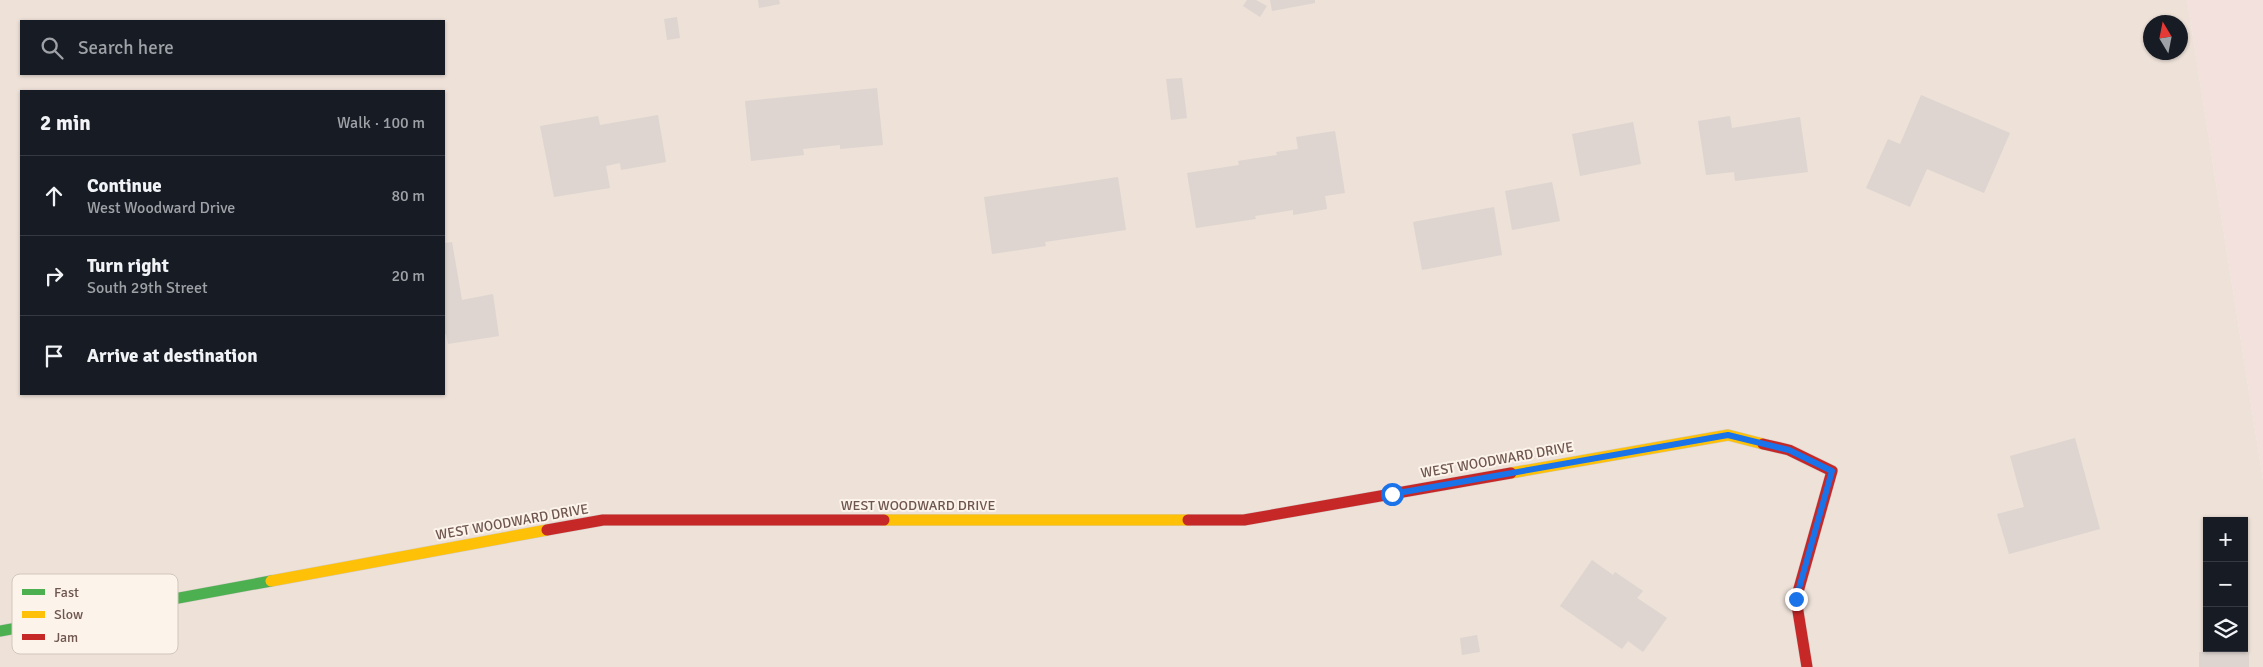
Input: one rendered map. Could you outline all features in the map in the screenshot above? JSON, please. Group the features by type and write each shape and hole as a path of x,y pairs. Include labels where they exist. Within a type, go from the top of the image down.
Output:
{"street":[{"name":"WEST WOODWARD DRIVE","path":"178,598 603,520 1244,520 1728,435 1789,450 1832,471 1796,599 1807,667"}],"shaded area":[{"path":"0,0 2187,0 2263,480 2263,667 0,667"},
{"path":"2187,0 2263,0 2263,480"}],"building":[{"path":"758,0 779,0 780,4 759,8"},
{"path":"1247,0 1256,0 1267,6 1260,17 1243,6"},
{"path":"1270,0 1315,0 1315,3 1272,11"},
{"path":"677,17 680,38 667,40 664,19"},
{"path":"1182,78 1187,118 1171,120 1166,79"},
{"path":"877,88 883,145 840,149 840,145 803,149 804,155 751,161 745,101"},
{"path":"1921,95 2010,133 1984,193 1927,169 1910,207 1866,188 1888,139 1900,144"},
{"path":"658,115 666,162 621,170 620,163 606,166 610,188 554,197 540,126 598,116 600,125"},
{"path":"1730,116 1732,128 1800,117 1808,172 1735,181 1734,172 1706,175 1698,121"},
{"path":"1633,122 1641,164 1580,176 1572,134"},
{"path":"1335,131 1345,193 1325,196 1327,209 1293,215 1293,210 1255,216 1256,219 1196,228 1187,173 1239,165 1238,161 1277,155 1276,152 1298,149 1296,137"},
{"path":"1118,177 1126,230 1045,242 1046,246 992,254 984,197"},
{"path":"1552,182 1560,221 1512,230 1505,191"},
{"path":"1494,207 1502,255 1422,270 1413,222"},
{"path":"452,242 462,300 493,294 499,336 448,344 445,334 445,243"},
{"path":"2075,438 2100,529 2009,554 1997,514 2024,507 2010,456"},
{"path":"1592,560 1613,575 1615,572 1643,591 1637,598 1667,618 1643,652 1628,641 1622,649 1560,606"},
{"path":"1477,635 1480,652 1462,655 1460,638"},
{"path":"2199,652 2249,652 2249,667 2199,667"}],"traffic: fast":[{"path":"178,598 271,581"},
{"path":"0,631 12,629"}],"traffic: slow":[{"path":"1511,473 1728,435 1763,444"},
{"path":"884,520 1188,520"},
{"path":"271,581 547,530"}],"traffic: jam":[{"path":"1763,444 1789,450 1832,471 1796,599 1807,667"},
{"path":"1188,520 1244,520 1511,473"},
{"path":"547,530 603,520 884,520"}],"route":[{"path":"1392,494 1728,435 1789,450 1832,471 1796,599"}]}
